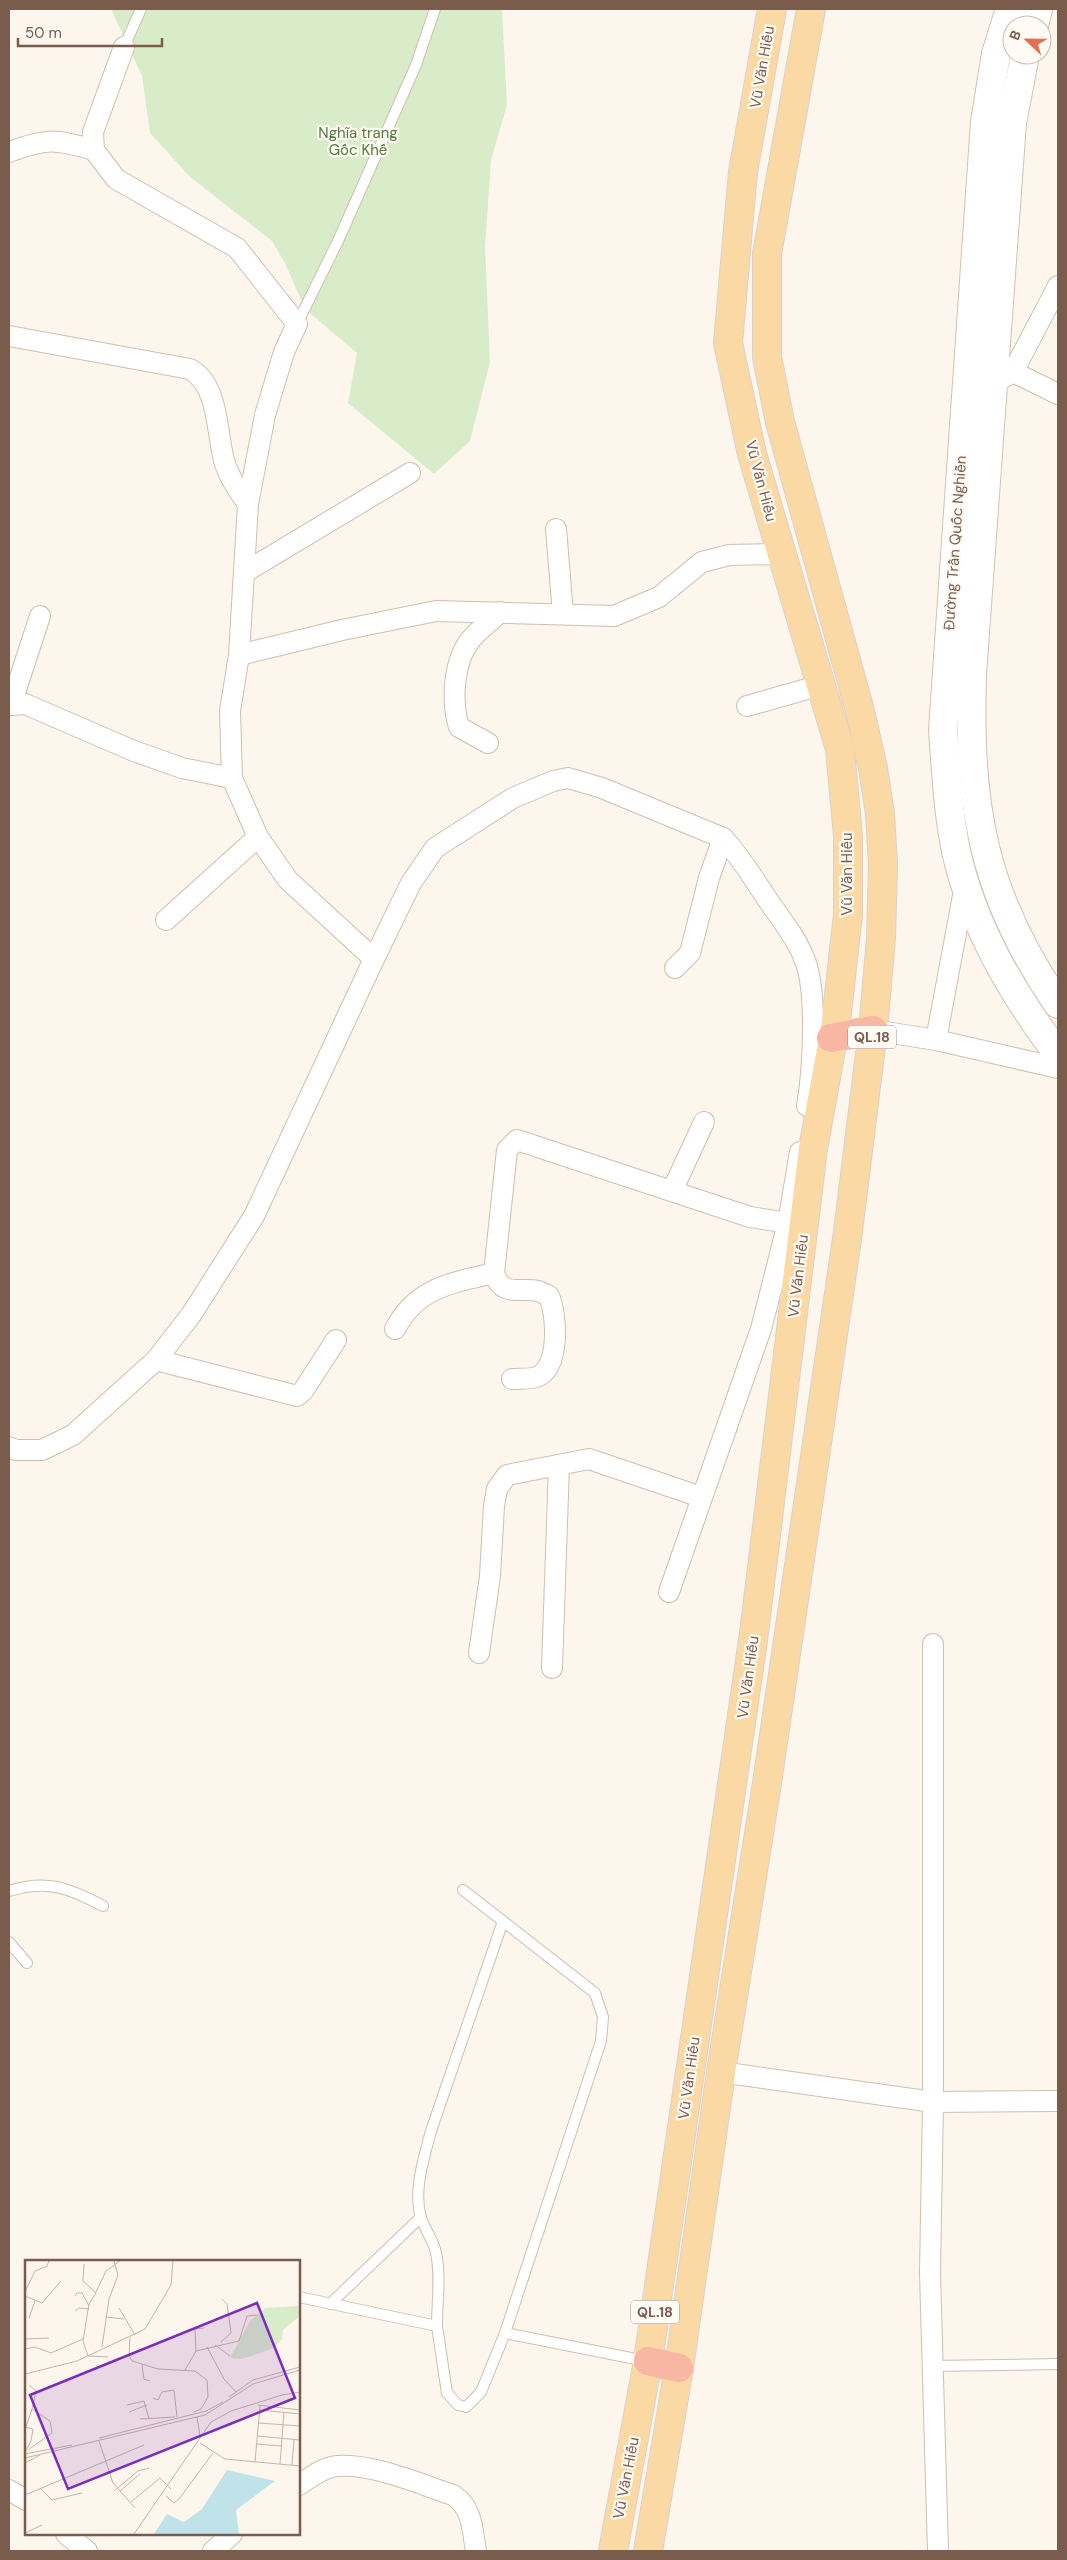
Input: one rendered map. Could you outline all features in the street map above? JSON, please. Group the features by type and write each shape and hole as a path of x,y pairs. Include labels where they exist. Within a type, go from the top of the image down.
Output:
{"highway":[{"path":"831,1038 873,1030"},
{"path":"648,2361 680,2368"}],"main road":[{"name":"Vũ Văn Hiếu","path":"613,2551 648,2361 757,1614 807,1148 836,1022 848,914 848,836 840,749 752,454 728,342 743,172 772,9"},
{"name":"Vũ Văn Hiếu","path":"648,2551 680,2368 721,2072 767,1783 845,1249 873,1030 881,938 883,864 880,814 873,768 860,711 780,422 767,357 767,254 811,9"},
{"name":"Đường Trần Quốc Nghiễn","path":"1010,9 996,54 986,122 943,730 946,788 956,852 966,882 993,955 1017,996 1058,1054"},
{"name":"Đường Trần Quốc Nghiễn","path":"1023,65 1012,123 1003,378 972,674 970,726 973,785 983,844 999,896 1018,941 1058,1004"},
{"path":"966,388 1003,378"}],"street":[{"path":"124,47 93,132 94,150 116,179 238,248 297,324 284,352 265,415 248,504 239,655 230,711 232,778 258,837 288,880 374,959"},
{"path":"9,152 38,141 61,140 94,150"},
{"path":"1056,386 1003,378 1058,286"},
{"path":"9,336 190,369 200,375 207,387 213,406 225,465 234,485 248,504"},
{"path":"245,572 410,473"},
{"path":"556,529 563,614"},
{"path":"239,655 342,630 436,611 601,616 627,612 659,597 702,562 729,555 782,554"},
{"path":"488,743 458,727 454,712 455,694 459,663 471,639 500,612"},
{"path":"40,616 11,705 25,704 106,740 182,768 232,778"},
{"path":"747,706 822,685"},
{"path":"9,1447 16,1450 42,1450 73,1435 156,1360 191,1315 254,1216 411,883 435,848 513,798 553,781 568,778 583,780 723,838 750,873 791,934 805,959 810,987 813,1040 807,1148 761,1329 669,1592"},
{"path":"166,920 258,837"},
{"path":"676,968 690,953 709,878 723,838"},
{"path":"936,1040 966,882"},
{"path":"873,1030 936,1040 1058,1068"},
{"path":"672,1191 704,1122"},
{"path":"512,1379 538,1377 547,1369 553,1350 555,1333 553,1306 549,1296 538,1291 515,1291 504,1287 497,1282 494,1273 507,1150 517,1140 750,1217 788,1223"},
{"path":"395,1329 411,1305 434,1290 494,1273"},
{"path":"156,1360 297,1396 303,1392 336,1340"},
{"path":"479,1653 497,1489 507,1475 589,1460 701,1498"},
{"path":"552,1668 559,1465"},
{"path":"933,1644 933,2102 930,2273 938,2551"},
{"path":"721,2072 933,2102 1058,2101"},
{"path":"300,2484 322,2471 336,2466 370,2469 453,2494 464,2502 468,2510 476,2551"},
{"path":"67,2535 87,2551"},
{"path":"213,2551 231,2535"}],"lane":[{"path":"124,47 142,9"},
{"path":"297,324 338,241 416,65 435,9"},
{"path":"9,1892 50,1884 82,1895 103,1906"},
{"path":"463,1890 595,1992 603,2017 600,2042 504,2333 481,2392 466,2407 458,2405 447,2394 437,2326 439,2277 436,2252 421,2217 419,2195 422,2166 431,2131 503,1921"},
{"path":"9,1942 27,1963"},
{"path":"330,2304 421,2217"},
{"path":"300,2297 437,2326"},
{"path":"504,2333 648,2361"},
{"path":"932,2366 1058,2364"}],"green space":[{"name":"Nghĩa trang Gốc Khế","path":"111,9 502,9 507,105 491,160 485,247 490,362 470,441 434,474 348,403 357,353 305,309 285,263 272,241 189,176 150,133 142,76"}]}
